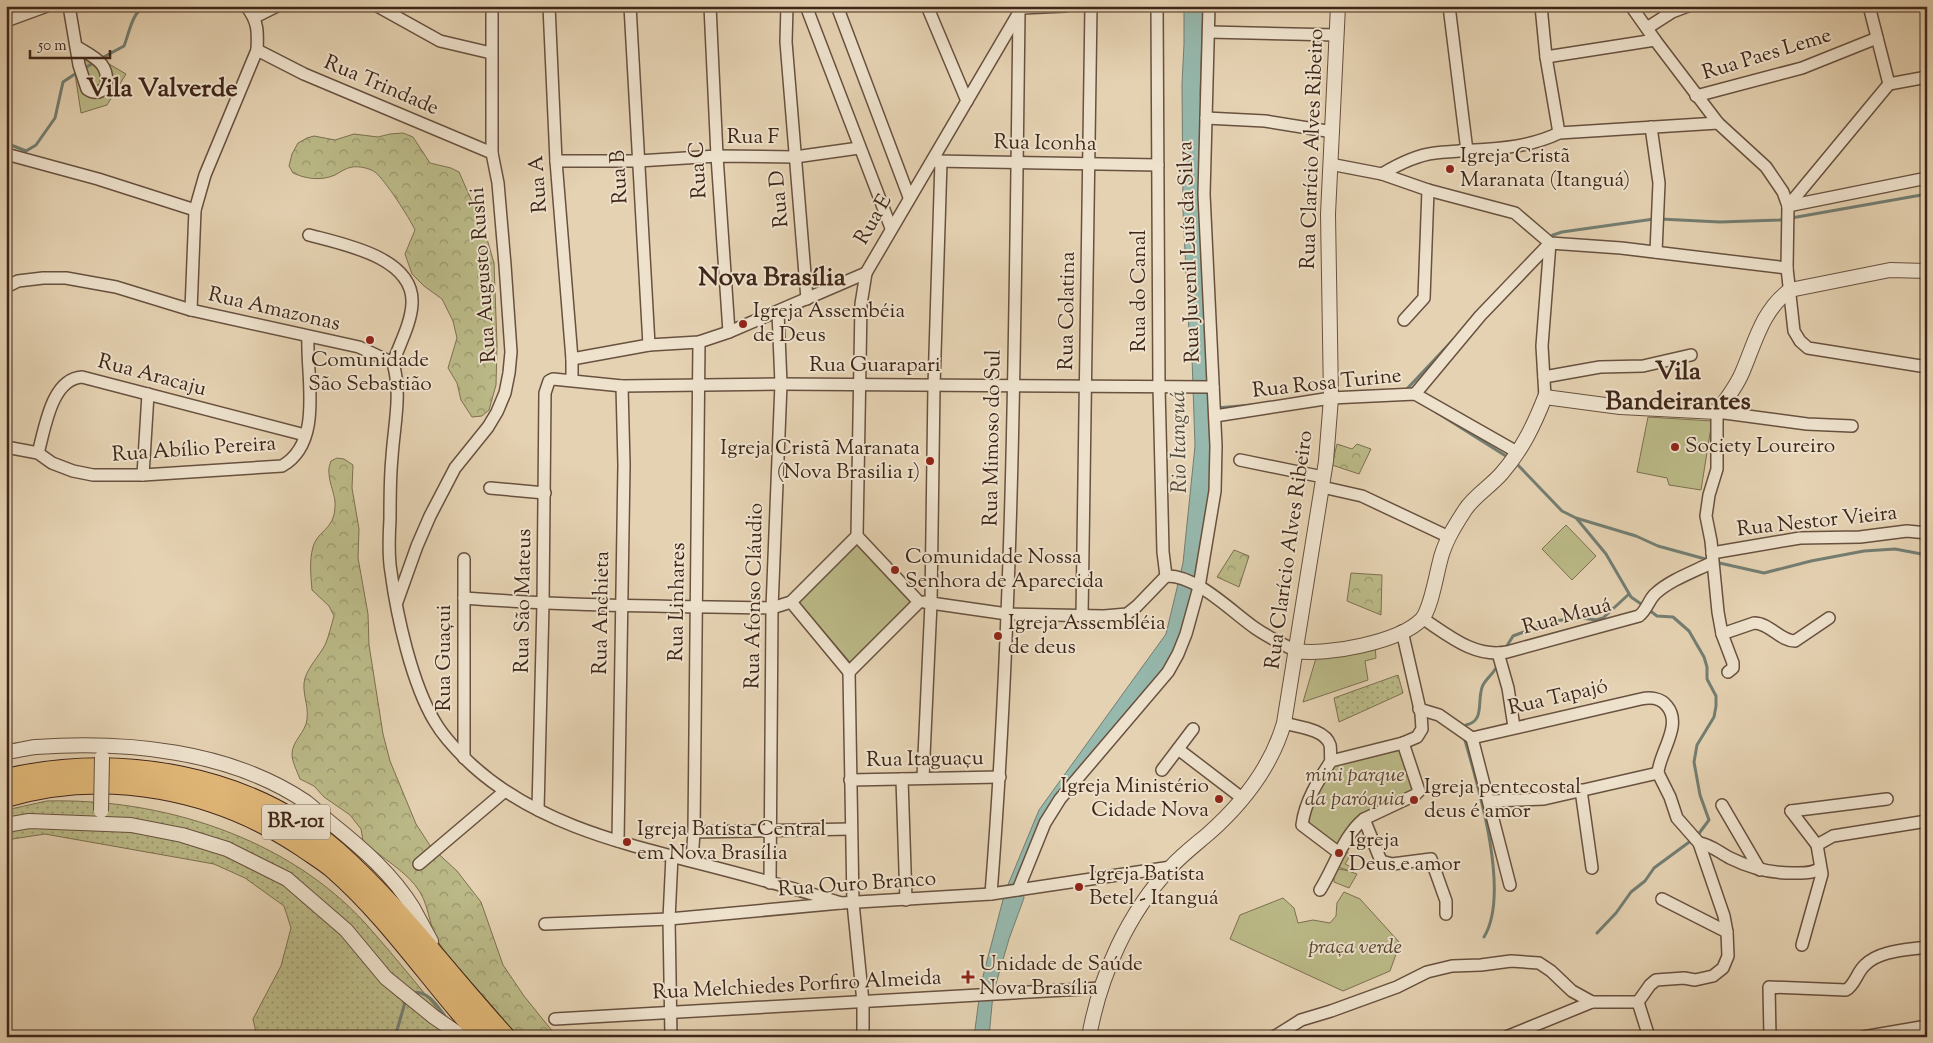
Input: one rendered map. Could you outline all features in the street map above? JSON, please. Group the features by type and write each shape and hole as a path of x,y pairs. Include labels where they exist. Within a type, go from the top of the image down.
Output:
{"highway":[{"name":"BR-101","path":"6,779 66,770 114,769 176,775 239,792 295,821 337,851 372,885 505,1037"},
{"name":"BR-101","path":"6,797 35,790 80,785 147,787 210,801 268,826 333,868 372,908 482,1037"}],"street":[{"path":"6,21 47,6"},
{"path":"69,6 77,47"},
{"path":"191,310 195,210 205,175 257,50 258,32 255,17 246,6"},
{"path":"255,17 277,6"},
{"path":"377,6 440,41 491,53"},
{"name":"Rua Augusto Rushi","path":"397,604 417,546 430,516 455,468 488,427 497,412 505,392 509,373 511,352 505,265 498,183 492,153 492,6"},
{"name":"Rua A","path":"549,6 556,161 572,359"},
{"name":"Rua B","path":"630,6 649,345"},
{"name":"Rua C","path":"710,6 717,156 729,332"},
{"name":"Rua D","path":"787,6 786,42 807,300"},
{"path":"806,6 891,228"},
{"path":"837,6 909,197"},
{"path":"927,6 967,101"},
{"path":"1021,9 1065,6"},
{"name":"Rua Colatina","path":"1082,616 1091,6"},
{"name":"Rua do Canal","path":"1157,6 1159,387 1162,552 1166,576"},
{"name":"Rua Juvenil Luís da Silva","path":"1018,890 1045,823 1060,799 1168,672 1186,634 1197,586 1215,490 1214,416 1210,387 1204,194 1210,6"},
{"name":"Rua Clarício Alves Ribeiro","path":"1089,1037 1109,965 1135,916 1156,884 1171,867 1220,822 1263,771 1275,750 1284,723 1323,482 1331,398 1328,214 1338,6"},
{"path":"1448,6 1467,151"},
{"path":"1540,6 1546,57 1559,133"},
{"path":"1631,6 1654,40 1718,123 1766,167 1783,192 1788,206 1787,268 1794,331 1800,341 1808,348 1927,367"},
{"path":"1647,28 1671,9 1688,6"},
{"path":"1868,6 1889,84"},
{"name":"Rua E","path":"572,359 649,345 699,342 778,312 866,273 909,197 937,161 967,101 1021,9"},
{"name":"Rua Mimoso do Sul","path":"991,894 1000,777 1007,614 1021,9"},
{"path":"1209,32 1337,35"},
{"name":"Rua Paes Leme","path":"1696,96 1802,68 1877,38"},
{"path":"1546,57 1654,40"},
{"name":"Rua Trindade","path":"257,50 313,78 492,153"},
{"path":"1788,206 1889,84 1927,77"},
{"path":"1206,118 1265,121 1333,132"},
{"path":"1382,174 1398,165 1433,153 1498,150 1546,140 1559,133 1718,123"},
{"path":"1651,127 1659,183 1656,252"},
{"name":"Rua F","path":"556,161 638,160 717,156 796,157 860,148"},
{"path":"6,154 98,178 195,210"},
{"path":"923,778 932,603 937,161"},
{"name":"Rua Iconha","path":"937,161 1158,165"},
{"path":"1330,164 1382,174 1428,190 1515,213 1550,243 1656,252 1787,268"},
{"path":"1788,206 1927,178"},
{"path":"1404,320 1424,298 1428,190"},
{"path":"309,235 360,249 383,260 397,270 411,293 412,304 393,363 397,376 398,395 392,458 390,571 407,646 418,684 434,722 449,742 464,758 505,791 561,822 618,841 847,903"},
{"path":"866,273 861,304 857,536 919,602 1007,614 1082,616 1127,614 1138,606 1166,576 1176,575 1184,578 1223,603 1254,627 1296,651 1309,653 1348,648 1374,642 1402,631 1422,618 1428,604 1442,553 1449,537 1466,508 1502,473 1529,435 1545,397 1543,321 1550,243"},
{"path":"1415,394 1480,316 1550,243"},
{"path":"1728,672 1733,664 1722,634 1707,529 1706,509 1717,468 1718,412 1742,375 1768,313 1779,298 1790,290 1890,270 1927,271"},
{"name":"Rua Amazonas","path":"6,288 18,281 43,278 66,278 116,287 191,310 359,347 393,363"},
{"name":"Rua Afonso Cláudio","path":"770,882 772,608 781,384 778,312"},
{"name":"Rua Abílio Pereira","path":"6,447 38,453 52,463 73,471 93,475 143,475 282,466 292,460 305,435 311,397 307,355 308,337"},
{"name":"Rua Linhares","path":"692,861 694,832 699,342"},
{"path":"1544,377 1600,367 1643,366 1691,355"},
{"path":"572,359 572,380"},
{"name":"Rua Aracaju","path":"38,453 58,391 66,382 74,377 82,377 305,435"},
{"name":"Rua Guarapari","path":"546,392 549,381 553,379 622,386 781,384 1210,387"},
{"name":"Rua Anchieta","path":"618,841 620,604 624,465 622,386"},
{"name":"Rua São Mateus","path":"538,810 546,392"},
{"path":"143,475 148,394"},
{"name":"Rua Rosa Turine","path":"1214,416 1331,398 1415,394 1517,452"},
{"path":"1545,397 1620,407 1718,412 1807,424 1852,426"},
{"path":"1240,460 1323,482 1362,496 1449,537"},
{"path":"490,488 544,493"},
{"name":"Rua Nestor Vieira","path":"1712,558 1805,537 1860,537 1907,531 1927,533"},
{"path":"464,598 543,604 772,608 791,602 857,536"},
{"name":"Rua Mauá","path":"1422,618 1469,648 1480,652 1498,654 1639,616 1646,610 1654,595 1661,589 1712,558"},
{"name":"Rua Guaçui","path":"464,559 464,758"},
{"path":"791,602 849,672 851,829 847,903 864,1002 863,1037"},
{"path":"849,672 919,602"},
{"path":"1722,634 1759,623 1786,639 1795,641 1829,618"},
{"path":"1331,761 1403,743 1417,737 1422,729 1402,631"},
{"path":"1498,654 1508,688 1514,727"},
{"name":"Rua Tapajó","path":"1472,738 1635,700 1653,698 1664,703 1671,716 1671,730 1658,773"},
{"path":"1419,710 1439,715 1472,738 1510,885"},
{"path":"1284,723 1313,730 1323,735 1330,744 1331,761 1316,784 1303,813 1302,825 1338,853"},
{"path":"1162,770 1193,729"},
{"path":"1320,890 1332,871 1338,853 1357,824 1364,818 1415,795 1419,791 1403,743"},
{"path":"6,752 34,747 103,752 154,751 198,757 242,770 306,803 362,848 391,878 412,907 447,971"},
{"path":"1178,748 1242,798"},
{"path":"101,817 103,752"},
{"path":"1489,801 1544,799 1658,773 1670,797 1677,818 1699,843 1720,904 1727,932 1727,961 1718,972 1701,979 1656,980 1638,1002"},
{"name":"Rua Itaguaçu","path":"850,780 1000,777"},
{"path":"902,779 906,900"},
{"path":"1581,790 1592,868"},
{"path":"419,864 505,791"},
{"path":"1802,945 1821,879 1817,845 1791,810 1887,799"},
{"path":"1722,805 1760,870"},
{"path":"6,824 101,817 182,835 227,849 287,879 346,930 386,978 434,1017 463,1037"},
{"path":"1364,818 1381,860 1392,864 1431,859 1446,901 1446,914"},
{"path":"1817,845 1833,836 1927,821"},
{"path":"694,832 851,829"},
{"path":"1699,843 1704,843 1731,858 1760,870 1803,873 1816,872 1820,868"},
{"path":"671,1037 669,919 672,856"},
{"name":"Rua Ouro Branco","path":"544,924 669,919 847,903 991,894 1171,867"},
{"path":"1662,899 1727,932"},
{"path":"1770,1037 1768,987 1846,990 1853,984 1865,965 1872,960 1880,956 1927,947"},
{"path":"1274,1037 1301,1020 1397,987 1427,972 1452,966 1511,962 1539,963 1551,971 1572,991 1592,1002"},
{"name":"Rua Melchiedes Porfiro Almeida","path":"555,1019 1102,988"},
{"path":"1506,1037 1592,1002 1638,1002"},
{"path":"1638,1002 1649,1037"},
{"path":"1864,1037 1927,1026"}],"green space":[{"path":"70,41 126,74 107,105 81,113"},
{"path":"403,133 413,137 430,163 459,172 480,215 494,263 497,345 496,385 489,410 482,416 472,417 461,400 457,383 448,368 457,338 453,321 442,299 424,286 412,274 405,254 415,230 385,183 370,169 352,167 330,177 314,178 303,177 293,173 289,166 292,154 298,143 307,138 314,136 335,140 354,134 378,137"},
{"name":"Society Loureiro","path":"1648,417 1712,421 1701,490 1669,485 1667,478 1637,472"},
{"path":"1337,444 1352,449 1357,444 1371,449 1359,474 1332,465"},
{"path":"337,458 344,459 353,465 352,488 359,529 358,558 368,614 369,645 383,734 390,761 416,824 431,847 457,871 481,902 503,965 524,996 557,1037 517,1037 438,942 424,899 415,884 363,841 361,829 350,815 324,797 314,786 300,779 295,766 292,757 293,749 307,719 305,678 325,645 334,616 329,606 312,590 311,563 315,541 332,521 334,515 334,494 329,470 331,461"},
{"path":"1566,525 1596,556 1572,580 1542,549"},
{"path":"857,545 910,602 850,662 799,602"},
{"path":"1234,550 1249,556 1239,587 1217,577"},
{"path":"1351,573 1382,575 1381,615 1347,601"},
{"path":"1375,646 1376,658 1365,661 1368,680 1303,702 1316,658"},
{"path":"1398,675 1403,693 1339,722 1334,698"},
{"name":"mini parque da paróquia","path":"1402,745 1416,790 1355,823 1338,849 1305,824 1305,814 1332,763"},
{"path":"47,801 90,802 134,807 177,816 220,829 260,846 299,868 334,894 366,924 461,1037 257,1037 253,1019 281,966 291,928 284,906 245,878 214,864 45,834 6,840 6,810"},
{"path":"1342,851 1351,854 1345,864 1351,867 1351,872 1357,874 1349,888 1334,882 1334,875 1338,869 1350,871 1338,867"},
{"name":"praça verde","path":"1344,892 1360,899 1400,943 1390,971 1343,991 1230,939 1240,915 1283,898 1294,908 1298,923 1313,920 1330,923 1336,916 1337,903"}],"water":[{"name":"Rio Itanguá","path":"1184,6 1203,6 1200,94 1204,126 1215,443 1207,532 1190,603 1171,660 1054,804 1022,883 1024,898 1009,939 993,994 989,1037 974,1037 981,984 1005,892 1039,810 1166,634 1183,563 1195,446 1183,211 1182,84"}],"waterway":[{"path":"100,59 124,46 134,18 146,6"},
{"path":"161,6 243,8"},
{"path":"255,7 260,6"},
{"path":"83,69 95,62"},
{"path":"6,143 26,151 36,145 55,118 63,82 78,72"},
{"path":"1660,219 1720,222 1780,220 1927,194"},
{"path":"1548,239 1562,232 1654,219"},
{"path":"1404,392 1453,340"},
{"path":"1216,408 1252,405"},
{"path":"1436,412 1509,458"},
{"path":"1516,463 1562,511 1576,518 1636,536 1658,546 1709,560"},
{"path":"1577,519 1606,554 1631,597 1644,606"},
{"path":"1715,562 1764,573 1811,561 1864,551 1895,549 1927,555"},
{"path":"1505,649 1513,636 1553,621 1581,618 1596,620 1603,618 1629,594"},
{"path":"1649,610 1657,616 1673,617 1689,631 1704,657 1707,667 1707,679 1716,696 1714,717 1697,745 1694,762 1700,795 1709,820 1697,836"},
{"path":"1464,729 1466,725 1476,719 1483,685 1497,666"},
{"path":"1464,737 1484,810 1493,867 1494,894 1491,918 1484,937"},
{"path":"1597,933 1616,913 1631,892 1645,881 1654,868 1692,840"},
{"path":"412,993 424,994 433,1001 448,1020"},
{"path":"395,1037 406,999"}],"place":[{"name":"Igreja Cristã Maranata (Itanguá)","path":"1450,169"},
{"name":"Igreja Assembéia de Deus","path":"743,324"},
{"name":"Comunidade São Sebastião","path":"370,340"},
{"name":"Society Loureiro","path":"1675,447"},
{"name":"Igreja Cristã Maranata (Nova Brasilia 1)","path":"930,461"},
{"name":"Comunidade Nossa Senhora de Aparecida","path":"895,570"},
{"name":"Igreja Assembléia de deus","path":"998,636"},
{"name":"Igreja Ministério Cidade Nova","path":"1219,799"},
{"name":"Igreja pentecostal deus é amor","path":"1414,800"},
{"name":"Igreja Batista Central em Nova Brasília","path":"627,842"},
{"name":"Igreja Deus e amor","path":"1339,853"},
{"name":"Igreja Batista Betel - Itanguá","path":"1079,887"},
{"name":"Unidade de Saúde Nova Brasília","path":"968,977"}],"district":[{"name":"Vila Valverde","path":"162,89"},
{"name":"Nova Brasília","path":"772,278"},
{"name":"Vila Bandeirantes","path":"1678,387"}]}
